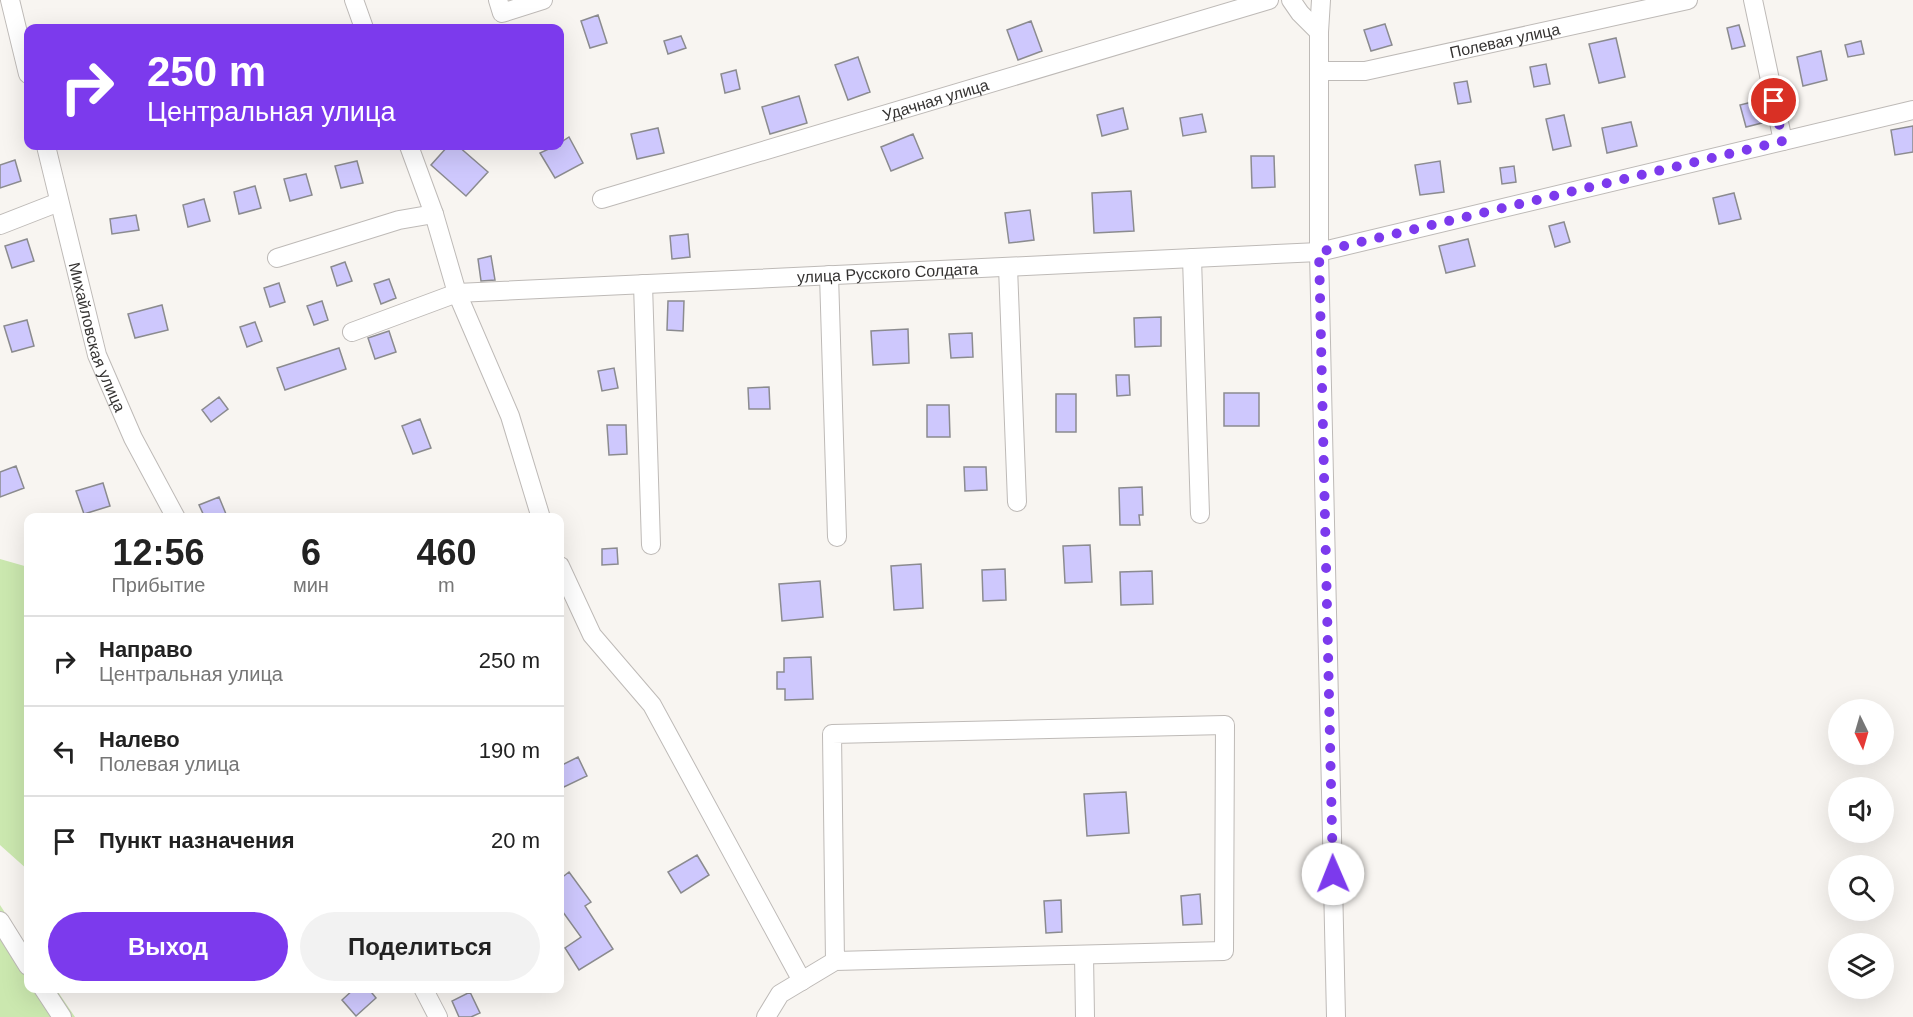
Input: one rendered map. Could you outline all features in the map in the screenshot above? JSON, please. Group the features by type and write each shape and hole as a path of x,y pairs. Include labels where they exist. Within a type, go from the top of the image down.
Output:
{"street":[{"path":"10,0 24,58"},
{"path":"354,0 363,24"},
{"path":"498,0 502,13 543,0"},
{"name":"Удачная улица","path":"602,199 1269,0"},
{"path":"1291,0 1300,14 1319,32"},
{"path":"1321,0 1319,252 1336,1017"},
{"name":"Полевая улица","path":"1319,71 1365,71 1688,0"},
{"path":"1753,0 1783,141"},
{"name":"улица Русского Солдата","path":"352,332 457,292 1319,252 1913,110"},
{"name":"Михайловская улица","path":"47,150 98,355 133,438 173,513"},
{"path":"411,150 435,214 457,292 510,416 539,513"},
{"path":"0,225 59,202"},
{"path":"277,258 399,220 435,214"},
{"path":"1192,258 1200,514"},
{"path":"1008,267 1017,502"},
{"path":"829,275 837,537"},
{"path":"643,284 651,545"},
{"path":"564,576 592,635 652,705 802,981"},
{"path":"766,1017 780,994 835,961 1224,951 1225,725 832,734 835,961"},
{"path":"0,921 24,960"},
{"path":"1084,955 1085,1017"},
{"path":"50,993 62,1017"},
{"path":"426,993 438,1017"}],"green space":[{"path":"0,559 24,566 24,866 0,845"},
{"path":"0,905 24,942 24,993 59,993 75,1017 0,1017"}],"building":[{"path":"598,15 607,43 590,48 581,21"},
{"path":"1031,21 1042,51 1018,60 1007,30"},
{"path":"1385,24 1392,45 1371,51 1364,30"},
{"path":"1739,25 1745,46 1732,49 1727,28"},
{"path":"681,36 686,48 668,54 664,41"},
{"path":"1616,38 1625,77 1599,83 1589,44"},
{"path":"1861,41 1864,54 1848,57 1845,45"},
{"path":"1821,51 1827,80 1803,86 1797,57"},
{"path":"858,57 870,92 848,100 835,65"},
{"path":"1546,64 1550,84 1534,87 1530,67"},
{"path":"736,70 740,89 725,93 721,74"},
{"path":"1467,81 1471,102 1458,104 1454,83"},
{"path":"799,96 807,123 770,134 762,107"},
{"path":"1760,100 1766,122 1746,127 1740,105"},
{"path":"1123,108 1128,129 1102,136 1097,115"},
{"path":"1202,114 1206,132 1183,136 1180,118"},
{"path":"1564,115 1571,146 1553,150 1546,119"},
{"path":"1631,122 1637,146 1607,153 1602,128"},
{"path":"1913,126 1913,152 1895,155 1891,130"},
{"path":"658,128 664,153 637,159 631,134"},
{"path":"913,134 923,158 891,171 881,147"},
{"path":"569,137 583,163 555,178 540,153 546,150 564,150 564,140"},
{"path":"444,150 463,150 488,172 466,196 431,165"},
{"path":"1251,156 1274,156 1275,187 1252,188"},
{"path":"15,160 21,181 0,188 0,165"},
{"path":"357,161 363,183 341,188 335,166"},
{"path":"1440,161 1444,192 1420,195 1415,165"},
{"path":"1514,166 1516,182 1502,184 1500,168"},
{"path":"306,174 312,195 290,201 284,179"},
{"path":"255,186 261,208 239,214 234,192"},
{"path":"1131,191 1134,231 1094,233 1092,193"},
{"path":"1734,193 1741,219 1719,224 1713,198"},
{"path":"204,199 210,221 188,227 183,205"},
{"path":"1030,210 1034,240 1009,243 1005,213"},
{"path":"136,215 139,230 112,234 110,219"},
{"path":"1564,222 1570,242 1555,247 1549,226"},
{"path":"688,234 690,257 672,259 670,236"},
{"path":"27,239 34,261 12,268 5,246"},
{"path":"1468,239 1475,266 1446,273 1439,246"},
{"path":"491,256 495,280 481,281 478,259"},
{"path":"345,262 352,281 337,286 331,267"},
{"path":"389,279 396,298 381,304 374,284"},
{"path":"279,283 285,302 270,307 264,288"},
{"path":"322,301 328,320 314,325 307,306"},
{"path":"668,301 684,301 683,331 667,330"},
{"path":"162,305 168,330 135,338 128,314"},
{"path":"1161,317 1161,346 1135,347 1134,318"},
{"path":"27,320 34,346 12,352 4,326"},
{"path":"255,322 262,341 247,347 240,327"},
{"path":"908,329 909,363 873,365 871,331"},
{"path":"389,331 396,352 375,359 368,338"},
{"path":"972,333 973,357 951,358 949,334"},
{"path":"339,348 346,369 285,390 277,368"},
{"path":"614,368 618,388 602,391 598,371"},
{"path":"1116,375 1129,375 1130,395 1117,396"},
{"path":"769,387 770,409 749,409 748,388"},
{"path":"1224,393 1259,393 1259,426 1224,426"},
{"path":"1056,394 1076,394 1076,432 1056,432"},
{"path":"219,397 228,409 211,422 202,410"},
{"path":"927,405 949,405 950,437 927,437"},
{"path":"420,419 431,448 413,454 402,426"},
{"path":"607,425 626,425 627,454 609,455"},
{"path":"16,466 24,488 0,497 0,472"},
{"path":"964,467 986,467 987,490 965,491"},
{"path":"103,483 110,506 84,513 76,491"},
{"path":"1142,487 1143,515 1139,515 1140,525 1120,525 1119,488"},
{"path":"219,497 226,513 203,513 199,505"},
{"path":"1090,545 1092,582 1065,583 1063,546"},
{"path":"617,548 618,564 602,565 602,549"},
{"path":"921,564 923,608 894,610 891,566"},
{"path":"1005,569 1006,600 983,601 982,570"},
{"path":"1152,571 1153,604 1121,605 1120,572"},
{"path":"820,581 823,617 782,621 779,584"},
{"path":"811,657 813,699 785,700 785,689 777,689 777,672 784,672 784,658"},
{"path":"578,757 587,776 564,787 564,764"},
{"path":"1126,792 1129,833 1087,836 1084,794"},
{"path":"697,855 709,875 681,893 668,872"},
{"path":"569,872 591,902 585,906 613,949 579,970 565,948 581,937 564,914 564,876"},
{"path":"1200,894 1202,924 1183,925 1181,896"},
{"path":"1061,900 1062,932 1046,933 1044,901"},
{"path":"350,993 372,993 376,998 356,1016 342,1000"},
{"path":"470,993 480,1013 471,1017 459,1017 452,1001"}],"route":[{"path":"1333,874 1319,252 1783,141 1774,101"}]}
